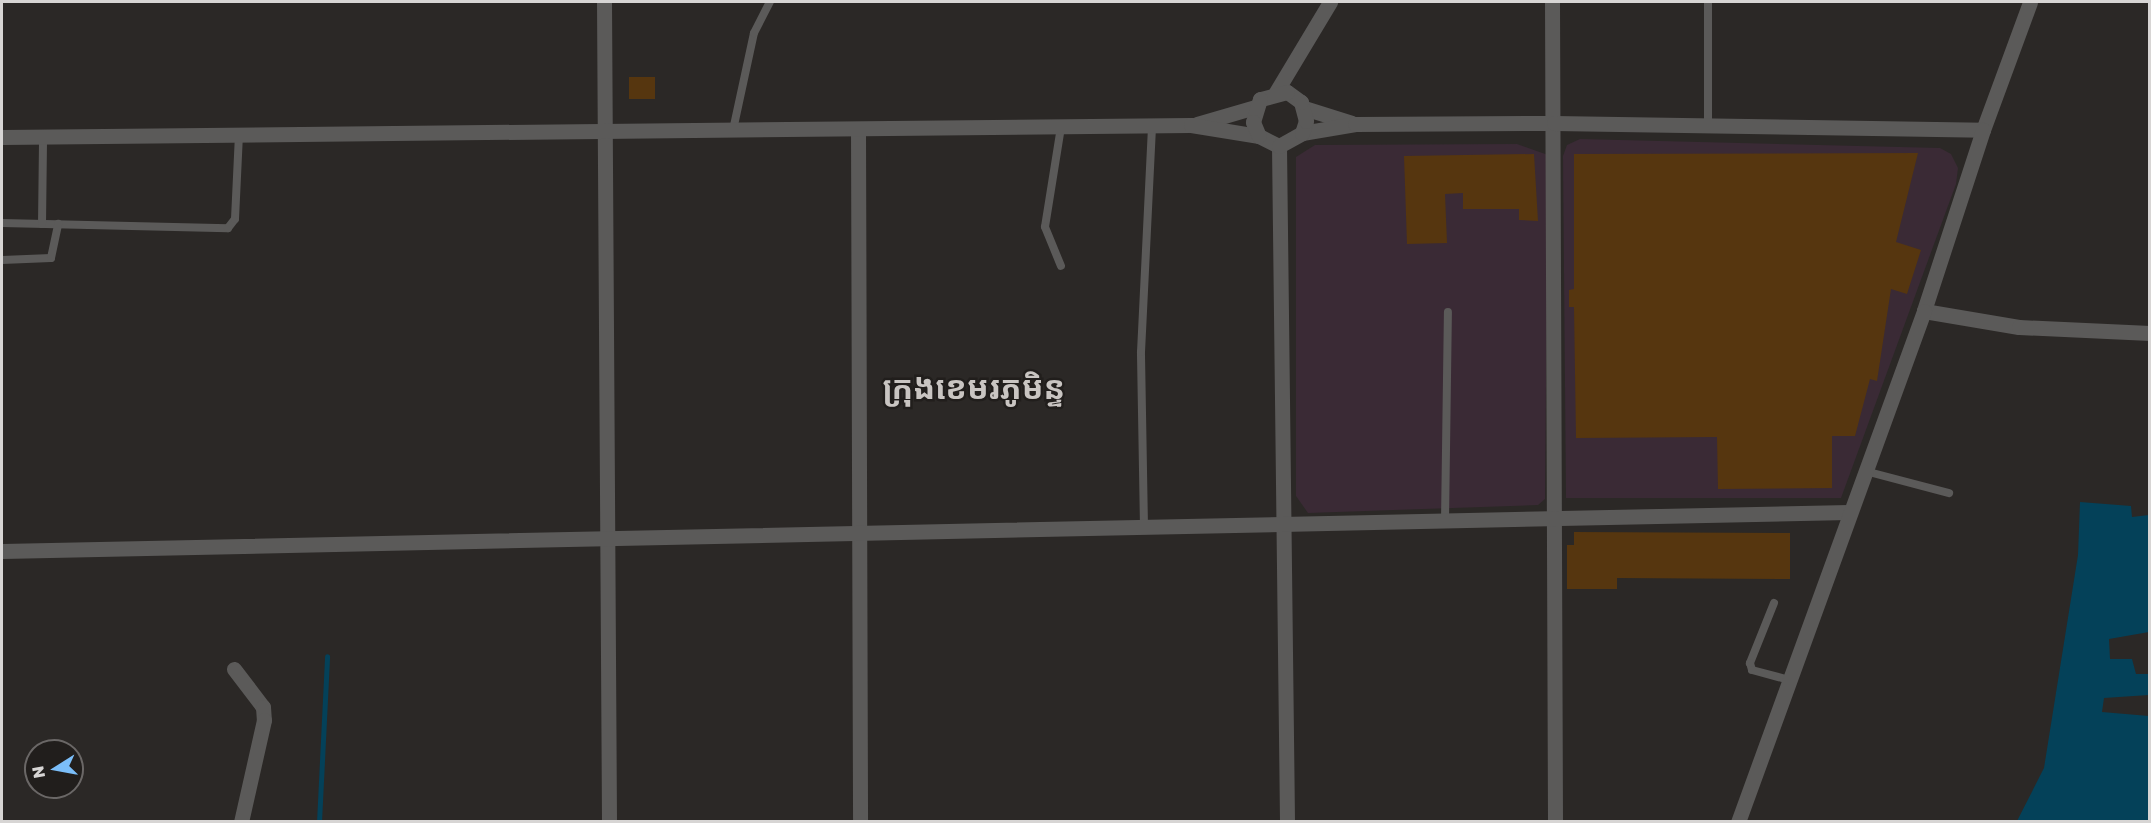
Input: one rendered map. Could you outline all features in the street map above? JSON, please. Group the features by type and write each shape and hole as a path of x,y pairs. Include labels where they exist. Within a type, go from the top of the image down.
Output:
{"street":[{"path":"604,2 610,538 609,822"},
{"path":"1191,125 1255,106 1276,92 1330,2"},
{"path":"1552,2 1555,822"},
{"path":"1738,822 1924,311 1983,130 2030,2"},
{"path":"1293,61 1302,133"},
{"path":"1276,92 1355,124"},
{"path":"1255,106 1258,136"},
{"path":"1279,146 1302,133 1355,124 1708,123 1983,130"},
{"path":"2,137 1191,125 1258,136 1279,146"},
{"path":"858,129 860,822"},
{"path":"1279,146 1287,822"},
{"path":"1924,311 2019,327 2150,333"},
{"path":"2,550 1849,512"},
{"path":"234,669 263,707 264,720 242,822"}],"lane":[{"path":"733,130 754,33 770,2"},
{"path":"1708,2 1708,123"},
{"path":"1144,527 1141,352 1152,126"},
{"path":"1061,127 1045,227 1061,266"},
{"path":"2,223 228,228 235,219 240,134"},
{"path":"42,224 43,136"},
{"path":"2,260 51,258 58,224"},
{"path":"1445,521 1448,312"},
{"path":"1864,471 1949,493"},
{"path":"1774,603 1750,663 1752,670 1789,680"}],"shaded area":[{"path":"1580,139 1940,148 1951,154 1958,168 1956,184 1841,498 1566,498 1563,156 1567,145"},
{"path":"1517,144 1548,155 1545,499 1538,505 1308,513 1296,496 1296,157 1315,145"}],"water":[{"path":"2080,502 2131,506 2132,517 2149,515 2149,632 2109,639 2110,659 2132,659 2136,674 2149,674 2149,695 2104,698 2102,712 2149,716 2149,821 2017,821 2044,768 2078,555"}],"building":[{"path":"629,77 655,77 655,99 629,99"},
{"path":"1918,153 1896,242 1921,250 1907,294 1891,289 1877,381 1870,379 1855,436 1832,436 1832,488 1718,489 1717,437 1576,438 1574,307 1569,307 1569,290 1574,289 1574,154"},
{"path":"1534,154 1538,221 1519,220 1519,209 1463,209 1463,193 1445,194 1447,243 1407,244 1404,156"},
{"path":"1574,532 1790,533 1790,579 1617,578 1617,589 1567,589 1567,545 1574,545"}],"waterway":[{"path":"319,822 327,656"}],"district":[{"name":"ក្រុងខេមរភូមិន្ទ","path":"974,387"}]}
